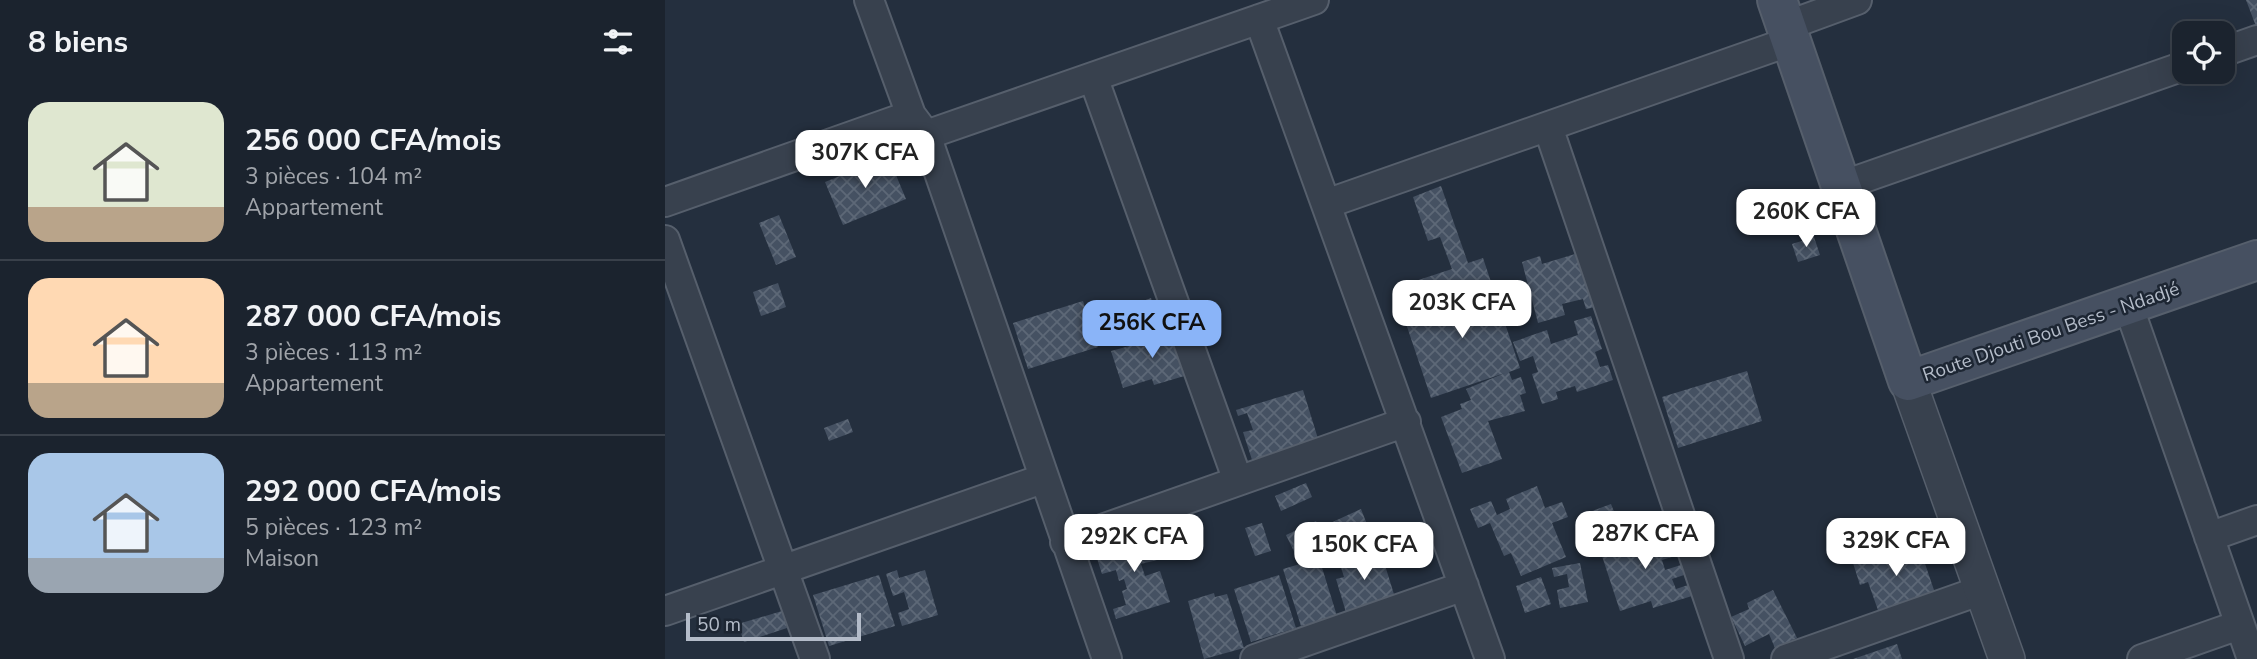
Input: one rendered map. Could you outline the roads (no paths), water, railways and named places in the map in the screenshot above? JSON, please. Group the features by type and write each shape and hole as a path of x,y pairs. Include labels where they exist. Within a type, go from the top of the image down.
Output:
{"main road":[{"name":"Route Djouti Bou Bess - Ndadjé","path":"1785,22 1908,381 2257,260"}],"street":[{"path":"869,0 918,125 1107,659"},
{"path":"665,202 918,125 1093,77 1314,0"},
{"path":"1326,204 1548,127 1785,22 1857,0"},
{"path":"1259,19 1490,659"},
{"path":"2235,48 2257,40"},
{"path":"1841,186 2172,70"},
{"path":"1093,77 1238,481"},
{"path":"1548,127 1729,659"},
{"path":"665,240 815,659"},
{"path":"2128,305 2252,659"},
{"path":"1908,381 2007,659"},
{"path":"1065,542 1406,422"},
{"path":"665,611 1042,479"},
{"path":"2209,537 2257,520"},
{"path":"1255,659 1464,586"},
{"path":"1786,659 1982,590"},
{"path":"2142,659 2239,625"}]}
